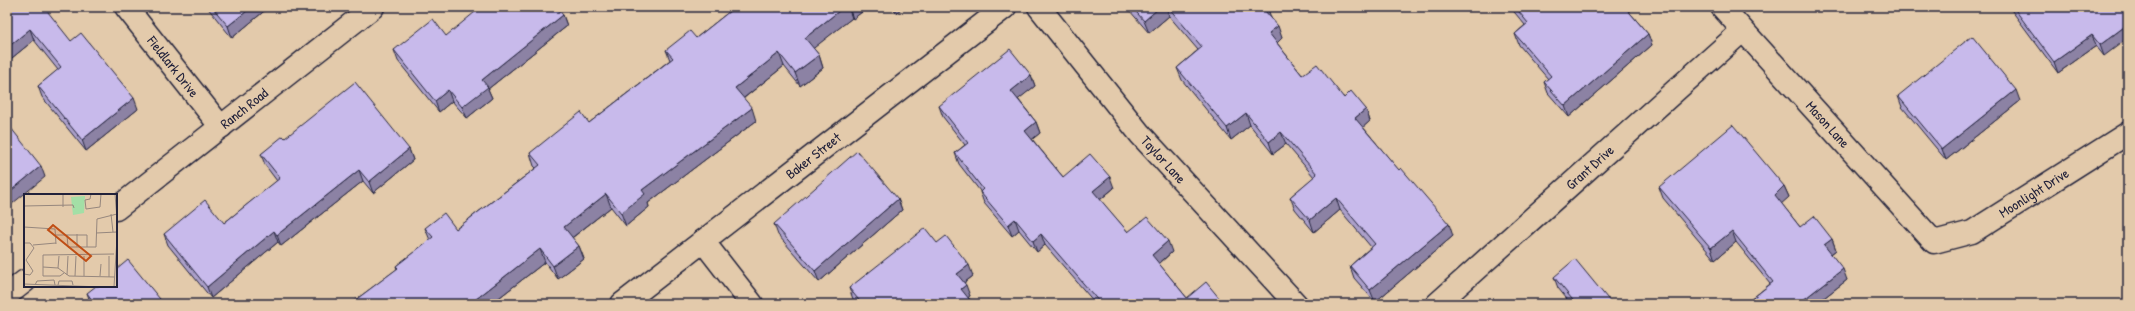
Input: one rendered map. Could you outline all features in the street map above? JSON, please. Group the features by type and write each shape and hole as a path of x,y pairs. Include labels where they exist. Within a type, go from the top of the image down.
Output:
{"street":[{"name":"Fieldlark Drive","path":"126,7 221,127"},
{"name":"Ranch Road","path":"117,208 373,7"},
{"name":"Baker Street","path":"622,304 1005,7"},
{"name":"Taylor Lane","path":"1039,7 1140,134 1296,304"},
{"name":"Mason Lane","path":"1722,7 1742,32 1934,242"},
{"name":"Grant Drive","path":"1437,304 1742,32"},
{"name":"Moonlight Drive","path":"1934,242 1972,232 2128,133"},
{"path":"703,241 752,304"},
{"path":"7,295 24,282"}],"building":[{"path":"7,7 44,7 71,41 81,33 134,98 82,140 38,86 61,67 30,29 7,48"},
{"path":"212,7 252,7 228,26"},
{"path":"481,7 556,7 563,15 482,80 488,87 462,107 448,90 435,101 394,50 433,19 446,36"},
{"path":"735,7 844,7 805,38 819,55 795,73 779,53 735,88 752,108 642,190 645,194 621,213 606,194 564,227 579,246 553,266 540,249 471,304 350,304 398,268 396,266 433,237 425,228 444,213 456,229 540,165 530,153 581,112 589,123 673,58 666,50 690,31 696,38"},
{"path":"1132,7 1160,7 1144,21"},
{"path":"1168,7 1266,7 1268,9 1265,11 1278,26 1269,33 1302,75 1317,64 1344,98 1351,91 1366,109 1355,118 1399,170 1401,168 1449,224 1370,290 1350,266 1375,244 1336,198 1310,220 1290,197 1317,174 1281,132 1269,142 1246,113 1227,128 1177,68 1202,47"},
{"path":"1515,7 1625,7 1648,34 1565,106 1544,82 1551,76 1515,34 1528,23"},
{"path":"2013,7 2120,7 2128,17 2128,24 2100,45 2092,35 2054,62"},
{"path":"1972,36 2016,90 1942,149 1898,96"},
{"path":"1010,49 1031,75 1011,91 1036,122 1025,131 1063,177 1090,154 1110,177 1093,191 1128,232 1147,217 1168,241 1152,255 1187,298 1206,282 1224,304 1101,304 1041,234 1033,241 1015,219 1008,225 980,192 983,189 955,153 968,143 939,106"},
{"path":"355,82 409,149 369,182 359,170 277,235 274,231 207,287 164,234 205,200 224,223 280,178 261,154 283,136 285,138"},
{"path":"7,123 41,166 7,194"},
{"path":"1733,125 1784,186 1775,195 1800,227 1814,216 1832,239 1824,245 1843,269 1798,304 1752,304 1749,301 1773,282 1732,231 1711,248 1659,187"},
{"path":"857,151 898,199 815,271 774,224"},
{"path":"925,228 937,243 946,236 969,265 957,274 966,285 961,289 973,304 862,304 849,288"},
{"path":"1575,259 1612,304 1576,304 1554,277"},
{"path":"128,260 164,304 95,304 87,293 95,287 117,287 117,269"}]}
